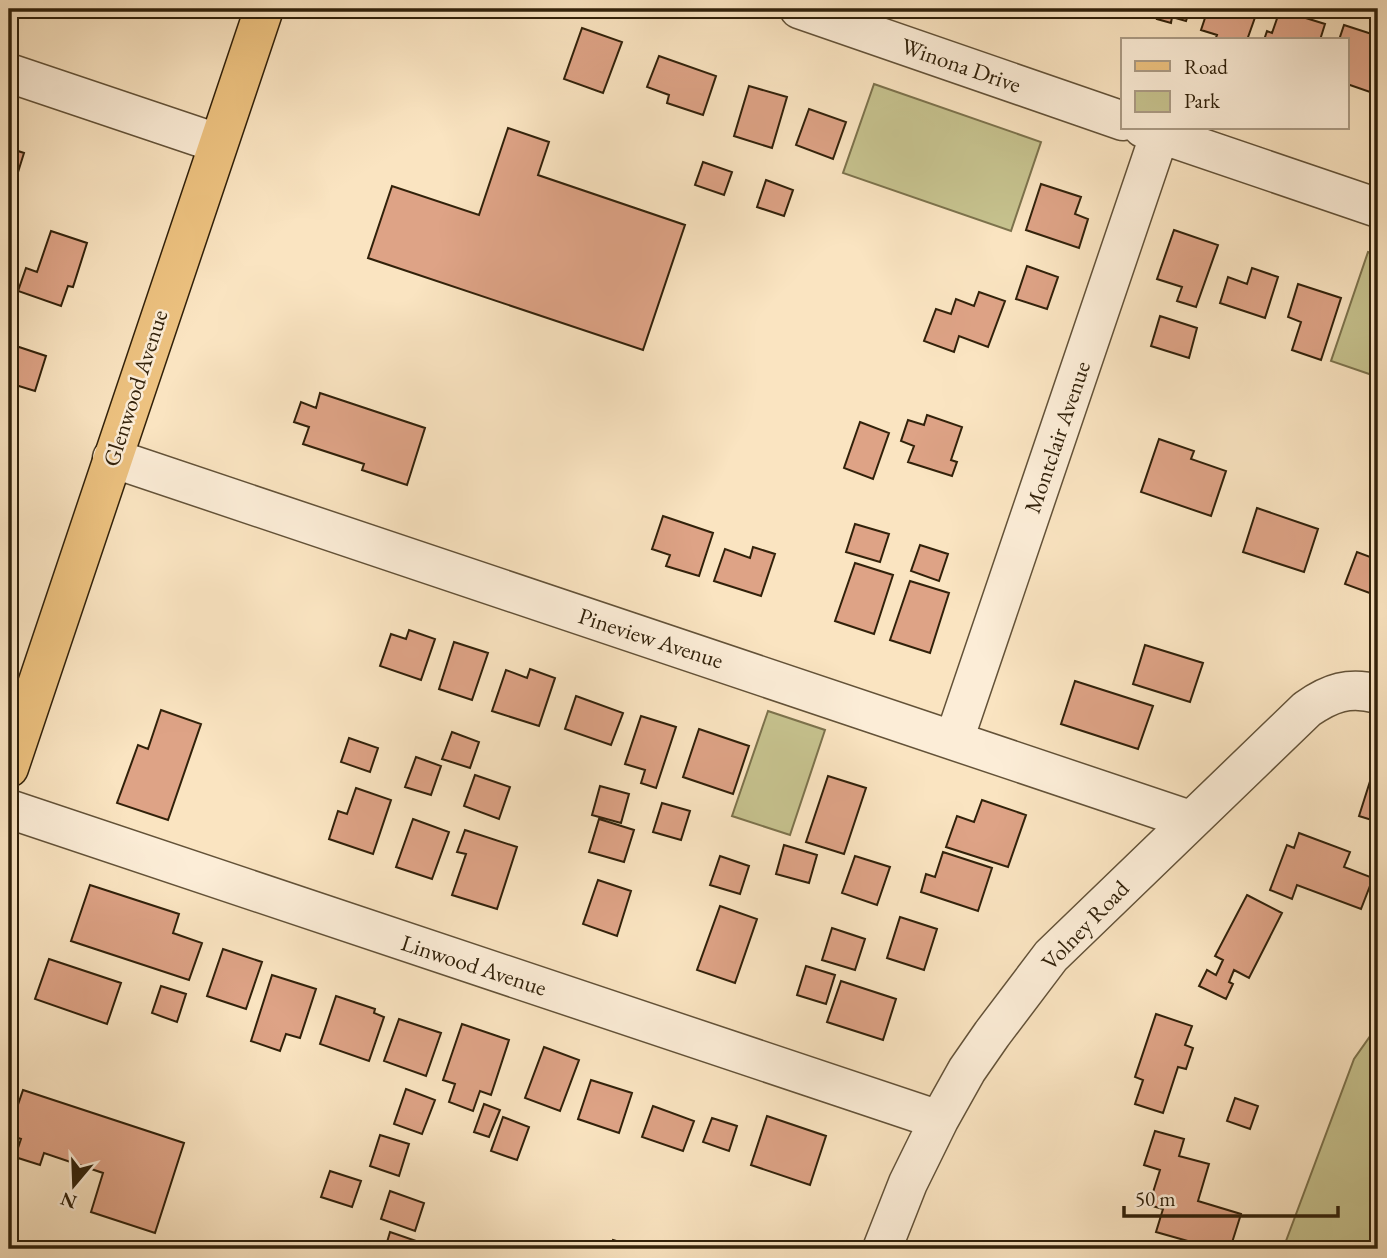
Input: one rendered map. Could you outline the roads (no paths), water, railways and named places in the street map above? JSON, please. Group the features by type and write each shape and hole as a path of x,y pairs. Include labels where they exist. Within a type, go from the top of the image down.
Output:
{"main road":[{"name":"Glenwood Avenue","path":"9,768 217,142 264,9"}],"street":[{"name":"Winona Drive","path":"799,9 1121,120"},
{"path":"9,73 217,142"},
{"path":"1152,131 1378,208"},
{"name":"Montclair Avenue","path":"954,740 1152,131"},
{"name":"Pineview Avenue","path":"112,458 1190,820"},
{"name":"Volney Road","path":"882,1249 908,1183 967,1070 1051,956 1281,732 1315,704 1343,691 1378,694"},
{"name":"Linwood Avenue","path":"9,809 939,1120"}]}
